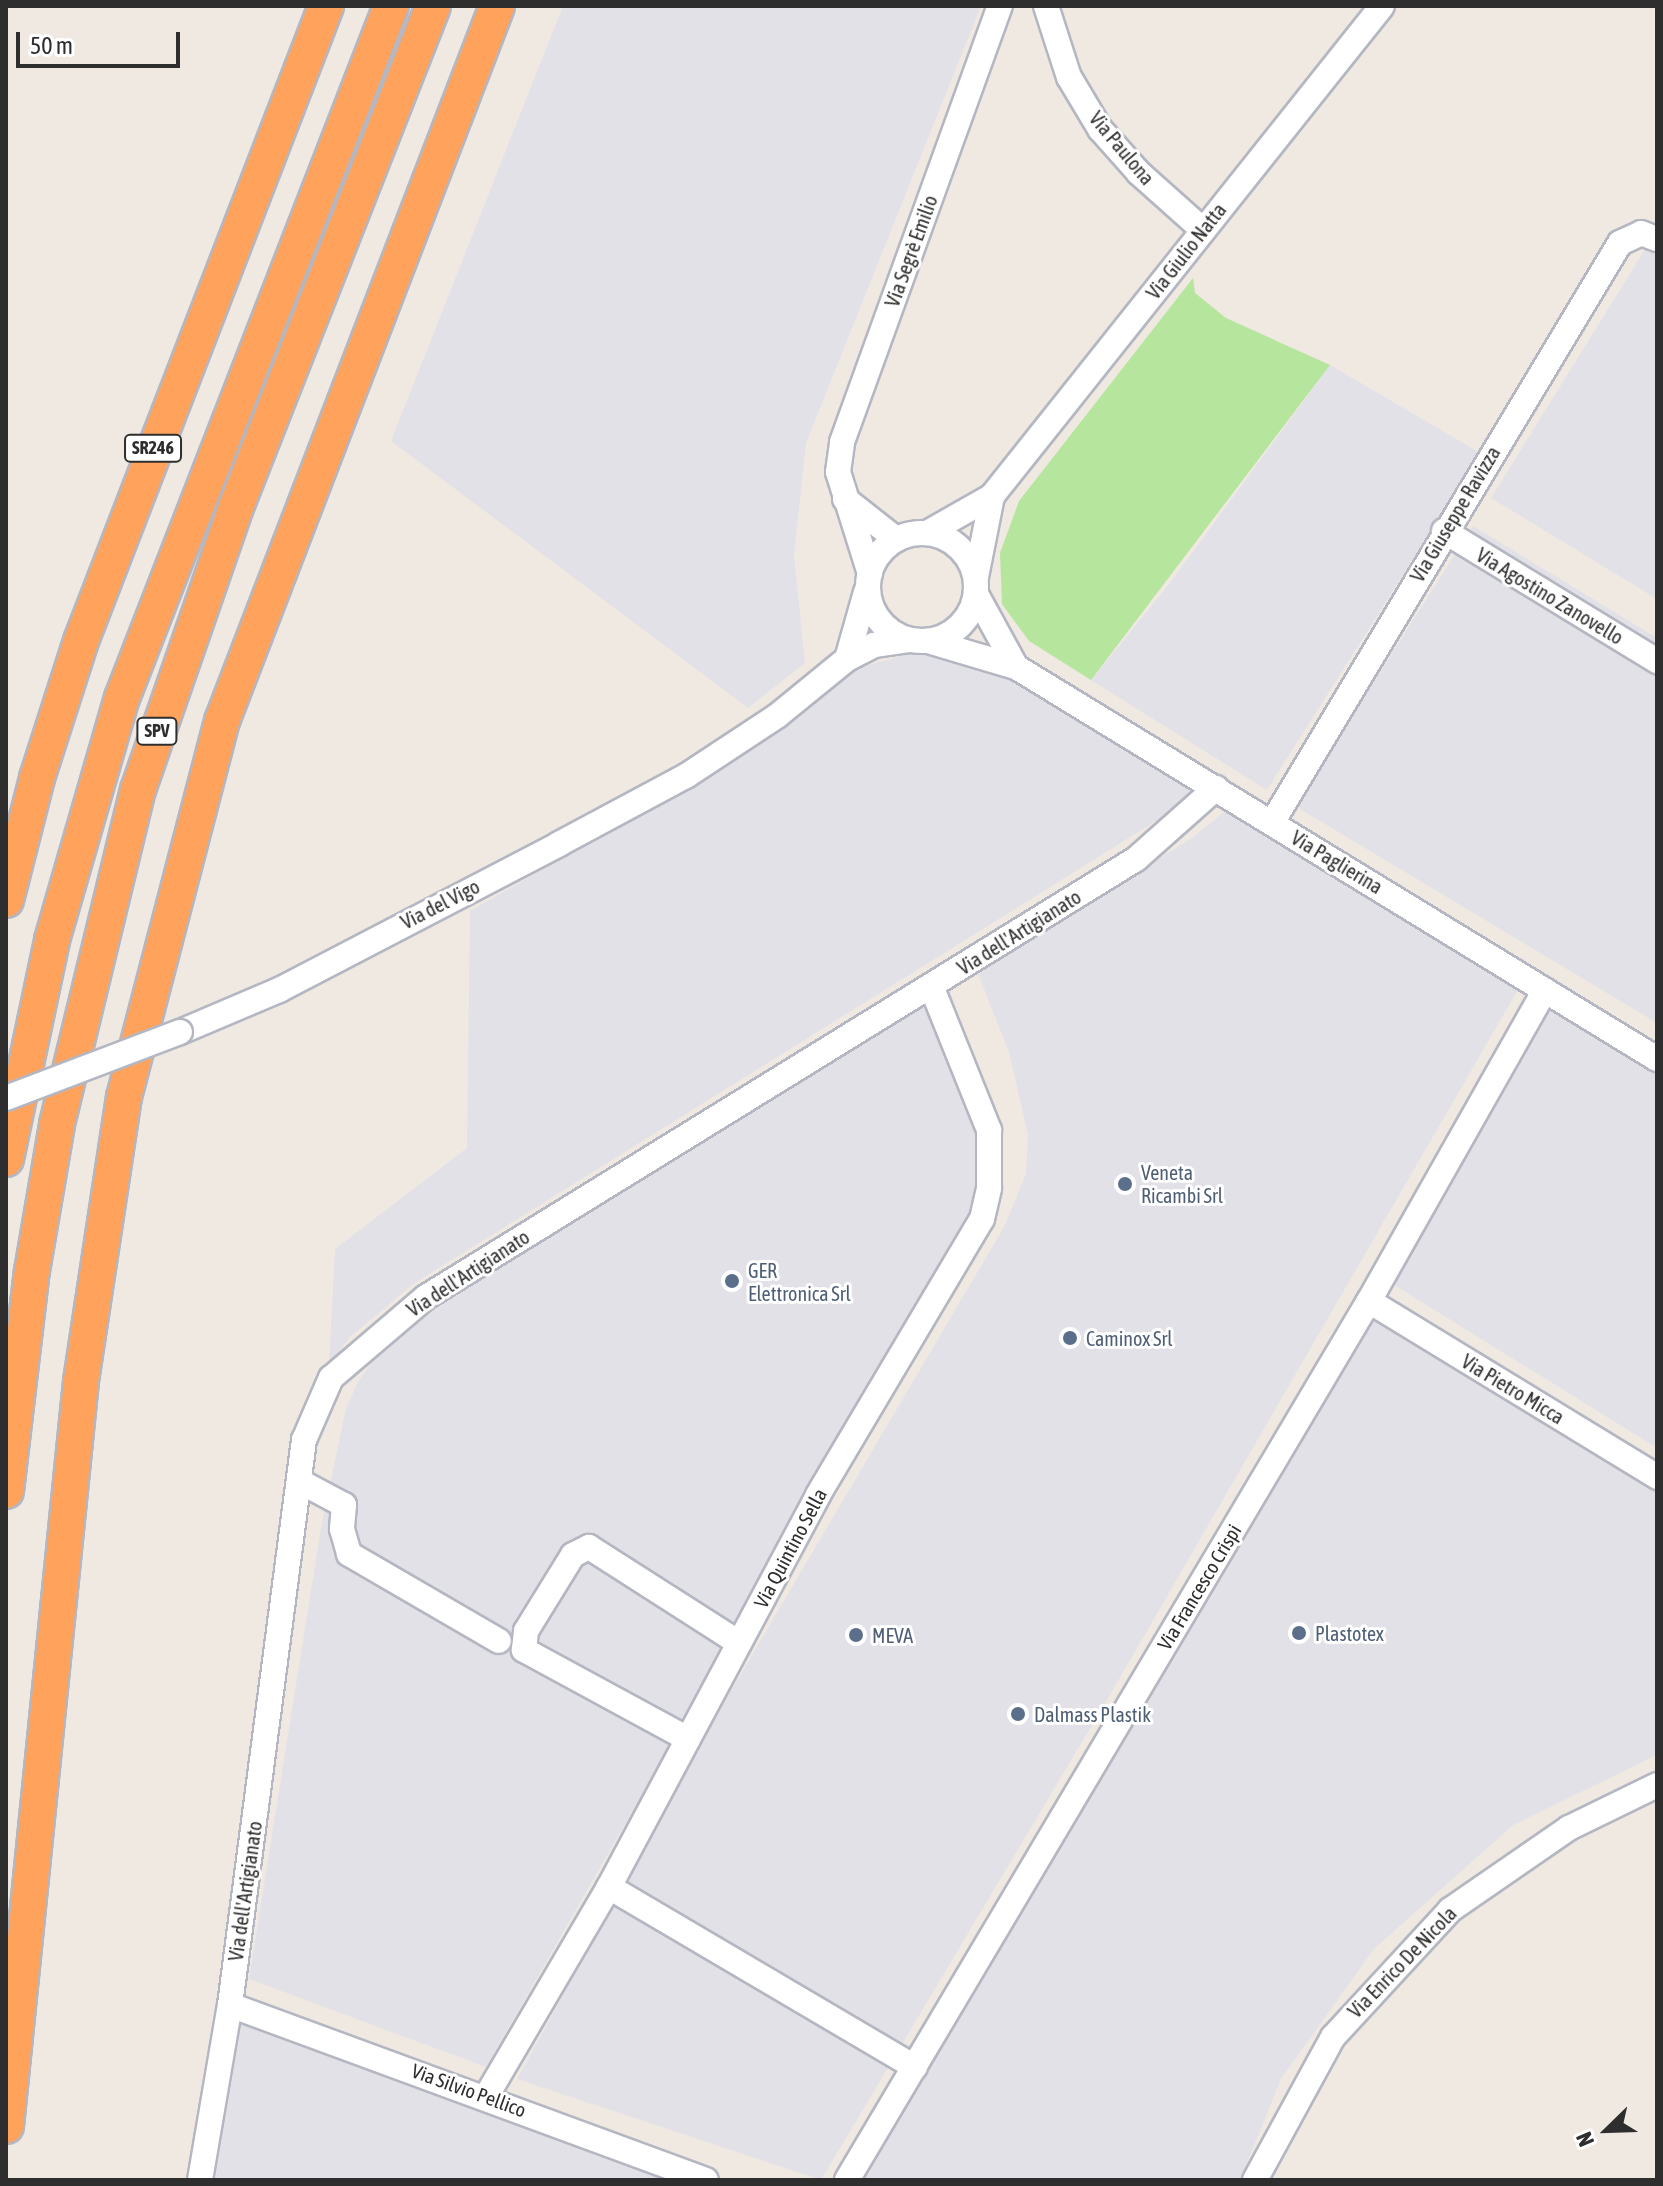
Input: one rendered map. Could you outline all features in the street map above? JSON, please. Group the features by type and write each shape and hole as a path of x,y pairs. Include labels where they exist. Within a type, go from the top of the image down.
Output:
{"highway":[{"name":"SR246","path":"6,900 37,778 81,641 326,6"},
{"name":"SPV","path":"6,1159 52,940 122,698 391,6"},
{"name":"SPV","path":"6,1491 32,1271 60,1109 138,790 236,507 433,6"},
{"path":"6,2126 81,1381 124,1097 222,721 497,6"}],"street":[{"name":"Via Segrè Emilio","path":"868,579 838,472 842,442 1000,6"},
{"name":"Via Paulona","path":"1046,6 1069,77 1100,129 1139,173 1203,230"},
{"name":"Via Giulio Natta","path":"929,532 992,496 1382,6"},
{"name":"Via Giuseppe Ravizza","path":"1272,823 1444,531 1620,243 1632,234 1657,239"},
{"name":"Via Giulio Natta","path":"976,586 992,496"},
{"path":"845,499 896,539"},
{"name":"Via Agostino Zanovello","path":"1444,531 1657,661"},
{"path":"847,659 868,579 882,549 896,539 929,532 960,547 1016,667"},
{"path":"868,579 878,619 919,640 961,625 976,586"},
{"name":"Via Paglierina","path":"919,640 1016,667 1657,1059"},
{"name":"Via del Vigo","path":"6,1098 180,1032 279,990 686,776 777,716 847,659 874,645 919,640"},
{"name":"Via dell'Artigianato","path":"200,2180 230,2005 304,1440 331,1378 426,1297 1136,859 1216,788"},
{"name":"Via Quintino Sella","path":"487,2095 609,1887 818,1495 982,1219 989,1188 989,1130 931,986"},
{"name":"Via Francesco Crispi","path":"847,2180 1369,1301 1545,990"},
{"name":"Via Pietro Micca","path":"1369,1301 1657,1477"},
{"path":"299,1481 344,1505 342,1529 349,1554 499,1641"},
{"path":"688,1739 524,1650 526,1631 573,1555 589,1547 739,1643"},
{"name":"Via Enrico De Nicola","path":"1255,2180 1333,2037 1450,1910 1569,1828 1657,1785"},
{"path":"609,1887 915,2067"},
{"name":"Via Silvio Pellico","path":"230,2005 487,2095 706,2180"}],"shaded area":[{"path":"563,6 981,6 806,443 794,555 805,663 748,708 391,441"},
{"path":"1657,230 1657,599 1491,498"},
{"path":"1330,365 1480,453 1267,790 1091,680 1170,583"},
{"path":"1473,526 1657,638 1657,1023 1295,806"},
{"path":"930,648 1020,675 1202,788 1172,811 413,1284 349,1338 329,1365 335,1249 467,1148 470,911 730,762 847,671"},
{"path":"1232,806 1523,981 1107,1700 821,2180 517,2079 722,1706 1004,1227 1026,1174 1028,1135 1009,1052 977,971 1192,838"},
{"path":"949,989 991,1110 975,1212 486,2067 249,1979 321,1528 346,1408 359,1380 373,1361 433,1310"},
{"path":"1551,998 1657,1061 1657,1448 1388,1281"},
{"path":"1371,1309 1657,1486 1657,1755 1513,1825 1374,1949 1281,2079 1240,2180 861,2180"},
{"path":"244,2012 709,2180 208,2180"}],"green space":[{"path":"1193,278 1195,293 1226,318 1330,365 1091,680 1029,641 1002,604 1000,553 1019,501"}],"place":[{"name":"Veneta Ricambi Srl","path":"1125,1184"},
{"name":"GER Elettronica Srl","path":"732,1281"},
{"name":"Caminox Srl","path":"1070,1338"},
{"name":"Plastotex","path":"1299,1633"},
{"name":"MEVA","path":"856,1635"},
{"name":"Dalmass Plastik","path":"1018,1714"}]}
